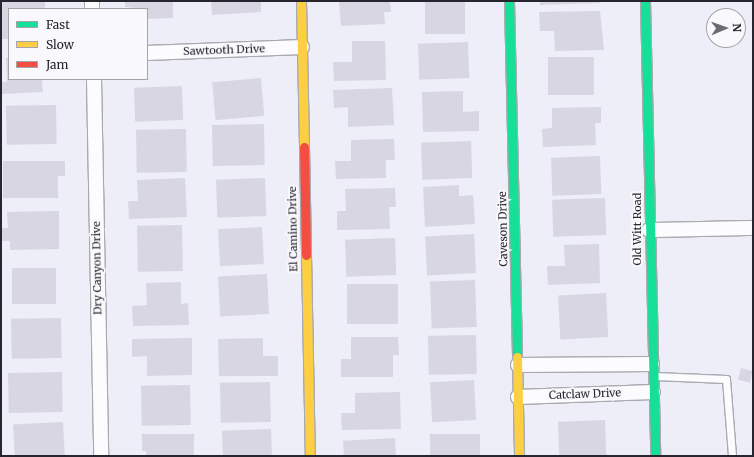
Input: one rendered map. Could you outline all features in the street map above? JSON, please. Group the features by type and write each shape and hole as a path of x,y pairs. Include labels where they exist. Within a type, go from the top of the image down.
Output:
{"street":[{"name":"El Camino Drive","path":"301,1 310,456"},
{"name":"Caveson Drive","path":"509,1 519,456"},
{"name":"Old Witt Road","path":"644,1 655,456"},
{"name":"Sawtooth Drive","path":"148,53 302,47"},
{"name":"Dry Canyon Drive","path":"94,80 101,456"},
{"path":"649,230 753,228"},
{"path":"518,365 652,370"},
{"name":"Catclaw Drive","path":"518,396 653,392"}],"lane":[{"path":"652,370 726,378 732,456"}],"building":[{"path":"1,1 45,1 45,8 8,8 8,39 1,39"},
{"path":"125,1 173,1 173,18 148,19 148,8 125,7"},
{"path":"211,1 261,1 261,12 212,15"},
{"path":"339,1 390,1 391,12 384,12 385,24 341,26"},
{"path":"425,1 465,1 465,34 425,34"},
{"path":"540,1 600,1 600,3 540,5"},
{"path":"600,11 604,50 555,51 554,31 540,31 539,12"},
{"path":"352,41 385,41 386,80 334,81 333,62 352,62"},
{"path":"468,42 469,78 419,80 418,44"},
{"path":"548,57 594,57 594,95 548,95"},
{"path":"6,58 8,58 8,80 42,80 43,92 2,94 1,82 7,82"},
{"path":"261,78 264,116 215,120 212,82"},
{"path":"182,86 183,120 135,122 134,88"},
{"path":"392,88 394,125 348,127 348,107 334,108 333,90"},
{"path":"463,91 463,112 479,111 479,131 423,132 422,92"},
{"path":"56,105 57,144 7,145 6,106"},
{"path":"601,107 601,123 595,123 596,145 543,147 542,129 552,128 552,108"},
{"path":"264,124 265,165 213,166 212,125"},
{"path":"186,129 187,172 137,173 136,130"},
{"path":"394,139 395,160 386,160 386,178 336,179 335,161 351,161 351,140"},
{"path":"471,141 472,178 422,180 421,143"},
{"path":"600,156 601,194 552,196 551,158"},
{"path":"3,161 65,161 65,176 58,176 58,198 3,198"},
{"path":"185,178 187,217 129,219 128,201 138,201 137,180"},
{"path":"265,178 266,216 217,218 216,180"},
{"path":"459,185 459,196 473,195 475,224 425,227 423,187"},
{"path":"395,188 396,207 389,207 390,229 337,230 337,211 346,211 345,189"},
{"path":"605,198 606,235 553,237 552,200"},
{"path":"59,211 59,249 10,250 10,241 1,241 1,228 8,228 7,212"},
{"path":"182,225 183,271 138,272 137,226"},
{"path":"262,227 264,264 220,266 218,229"},
{"path":"474,234 476,273 427,276 425,237"},
{"path":"395,238 396,275 346,277 345,240"},
{"path":"599,244 600,283 548,285 547,266 565,266 564,245"},
{"path":"12,268 56,268 56,304 12,304"},
{"path":"267,274 269,314 220,317 218,277"},
{"path":"475,280 477,327 432,329 430,282"},
{"path":"181,282 181,304 188,303 189,325 133,326 132,306 147,305 146,283"},
{"path":"347,284 398,284 398,324 347,324"},
{"path":"606,293 608,337 560,339 558,296"},
{"path":"61,318 62,358 12,359 11,319"},
{"path":"476,335 477,374 429,375 428,336"},
{"path":"351,337 398,337 399,355 393,355 393,377 341,377 341,359 351,359"},
{"path":"192,338 192,375 147,376 147,356 132,357 132,339"},
{"path":"263,338 263,356 278,356 278,376 219,376 218,339"},
{"path":"741,368 753,371 750,383 738,380"},
{"path":"62,372 63,412 9,413 8,373"},
{"path":"474,380 476,420 432,422 430,382"},
{"path":"270,382 271,422 221,423 220,383"},
{"path":"190,385 191,425 142,426 141,386"},
{"path":"400,392 401,429 342,430 341,413 355,413 355,393"},
{"path":"605,420 606,456 559,456 558,422"},
{"path":"63,422 65,456 15,456 13,425"},
{"path":"271,429 272,456 223,456 222,431"},
{"path":"142,434 194,434 194,456 146,456 146,451 142,451"},
{"path":"430,434 480,434 480,456 430,456"},
{"path":"395,438 396,456 344,456 343,441"}],"traffic: fast":[{"path":"509,1 517,357"},
{"path":"645,1 655,456"}],"traffic: slow":[{"path":"301,1 304,147"},
{"path":"306,255 310,456"},
{"path":"517,357 519,456"}],"traffic: jam":[{"path":"304,147 306,255"}]}
